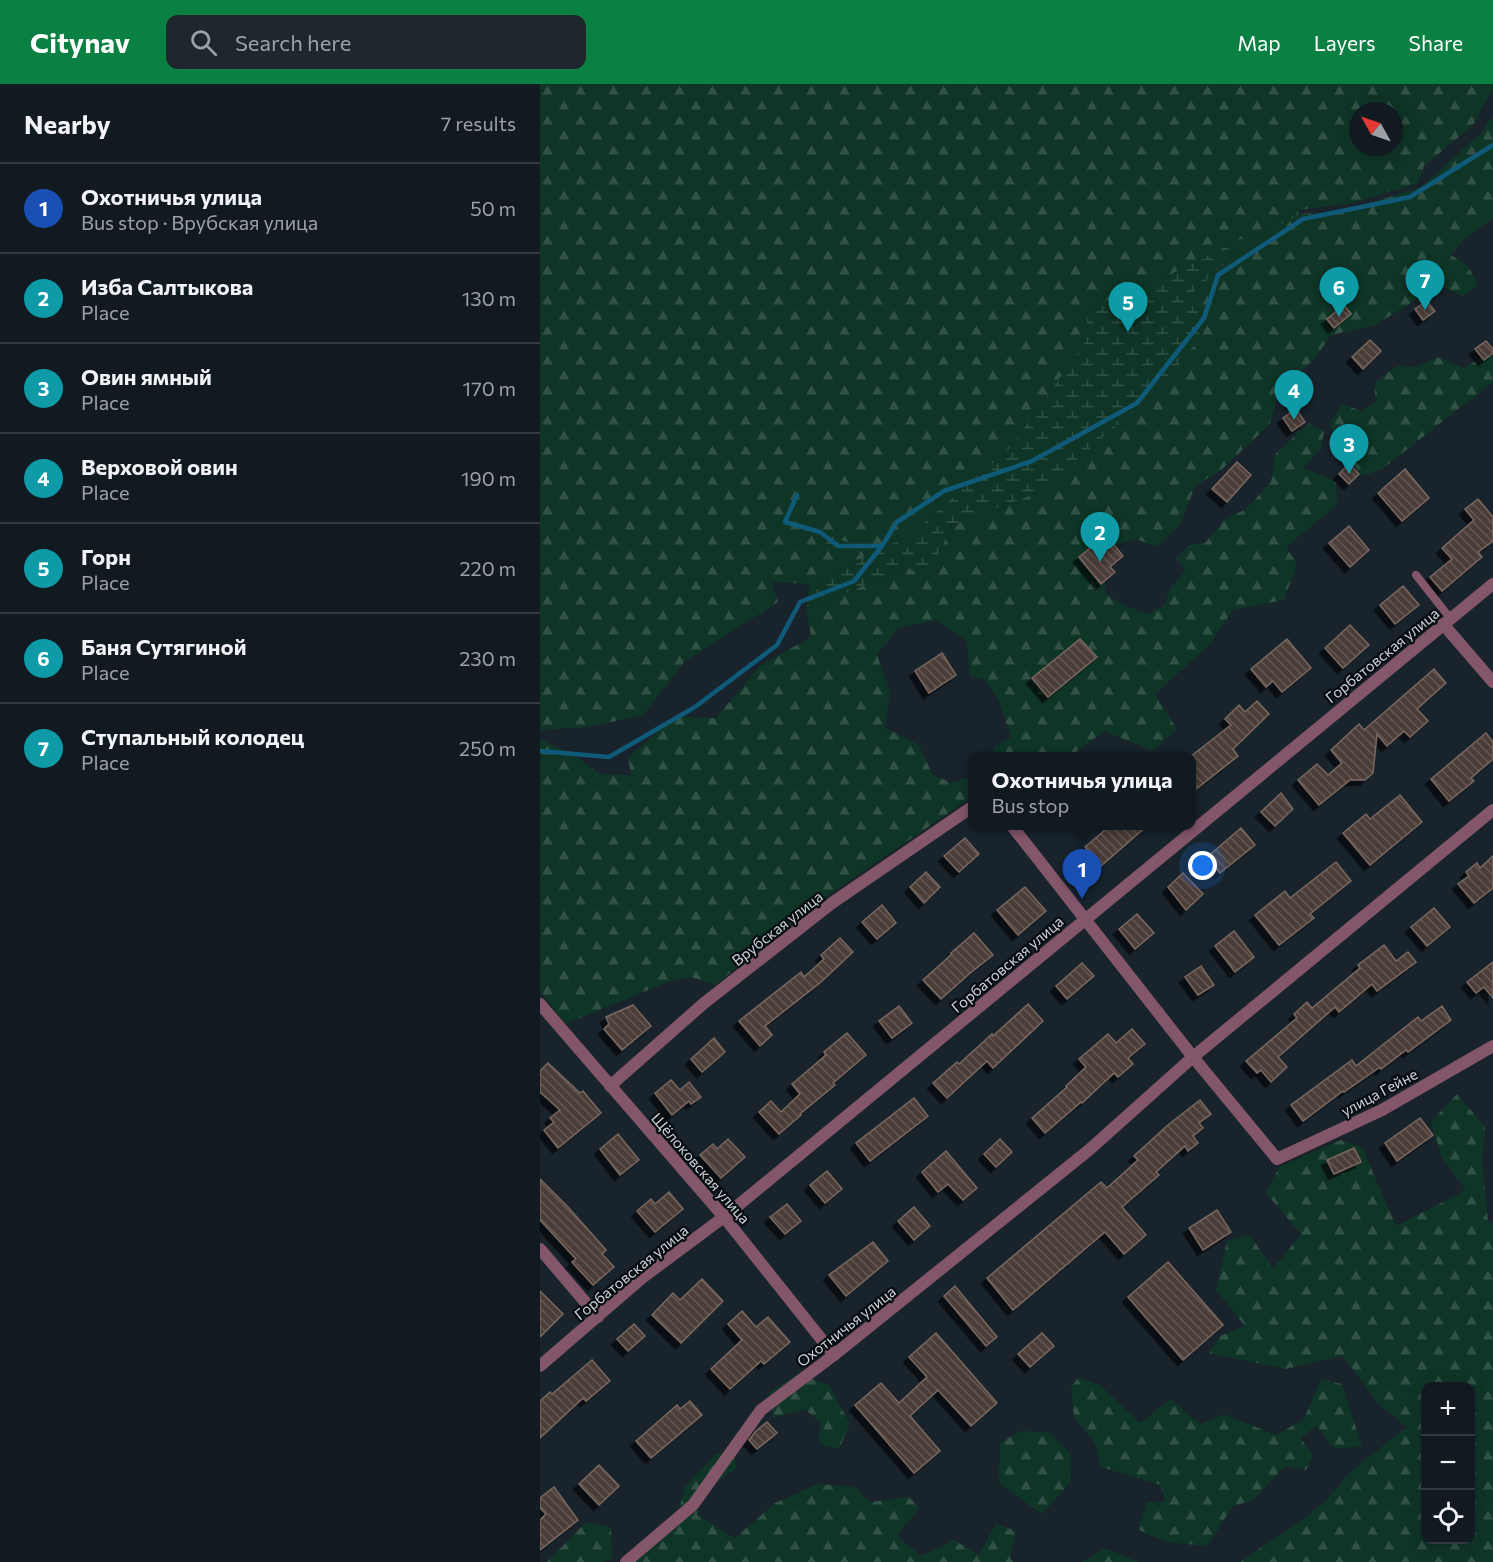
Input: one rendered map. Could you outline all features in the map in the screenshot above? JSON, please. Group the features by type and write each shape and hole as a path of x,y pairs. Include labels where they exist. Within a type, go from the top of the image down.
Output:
{"street":[{"name":"Горбатовская улица","path":"1196,828 1493,584"},
{"path":"1447,621 1493,682"},
{"name":"Врубская улица","path":"610,1086 703,1004 832,903 968,810"},
{"name":"Охотничья улица","path":"626,1562 693,1505 761,1410 834,1355 1089,1150 1193,1057 1493,810"},
{"path":"1016,830 1193,1057"},
{"name":"Горбатовская улица","path":"540,1366 642,1278 724,1217 1193,830"},
{"name":"Щёлоковская улица","path":"540,1004 724,1217 834,1355"},
{"name":"улица Гейне","path":"1193,1057 1277,1159 1382,1110 1493,1046"},
{"path":"540,1249 598,1317"}],"lane":[{"path":"1416,575 1447,621"}],"green space":[{"path":"540,84 1493,84 1473,125 1424,166 1418,183 1353,203 1298,210 1144,288 1089,307 1084,344 1010,448 910,535 809,584 771,582 778,602 685,661 643,715 589,727 540,730"},
{"path":"1493,115 1493,218 1461,242 1451,255 1468,266 1478,285 1463,296 1443,287 1432,274 1422,296 1375,325 1331,335 1314,360 1280,387 1270,424 1221,470 1195,486 1181,523 1156,547 1136,539 1115,545 1104,566 1105,593 1125,606 1149,614 1165,604 1170,588 1186,570 1176,558 1189,545 1205,543 1226,518 1245,510 1271,482 1275,454 1309,423 1324,431 1321,448 1303,468 1336,481 1337,505 1286,547 1297,564 1284,600 1233,610 1208,646 1155,694 1177,729 1152,751 1105,731 1076,752 993,752 994,747 1011,737 999,702 985,680 970,676 967,642 936,620 898,628 877,655 890,691 885,728 919,745 932,774 951,783 968,777 968,800 822,899 715,985 691,977 670,981 565,1024 540,991 540,739 575,756 600,774 631,775 628,757 676,717 716,718 760,666 811,637 807,611 907,566 929,581 950,526 1037,493 1203,335 1194,292 1245,244 1300,214 1345,211 1421,187 1483,131"},
{"path":"1298,210 1300,214 1245,244 1194,292 1203,335 1154,394 1037,493 950,526 929,581 906,566 807,611 809,584 910,535 1010,448 1084,344 1089,307 1144,288"},
{"path":"1493,351 1493,382 1382,469 1363,476 1341,451 1329,424 1342,403 1360,411 1376,402 1374,383 1397,366 1416,367 1438,357 1464,368"},
{"path":"829,535 849,543 849,546 844,551 831,550 824,541"},
{"path":"1457,1094 1485,1127 1482,1159 1488,1221 1493,1224 1493,1562 1240,1562 1306,1517 1327,1499 1350,1472 1407,1427 1378,1404 1343,1356 1285,1369 1209,1353 1220,1336 1245,1326 1216,1290 1227,1241 1250,1235 1273,1269 1301,1234 1266,1193 1279,1167 1341,1140 1362,1147 1396,1226 1466,1190 1442,1158 1431,1122"},
{"path":"798,1374 829,1385 850,1424 839,1449 819,1444 820,1422 804,1409 773,1418 769,1393"},
{"path":"1079,1377 1101,1386 1140,1423 1170,1399 1201,1424 1224,1414 1276,1435 1304,1419 1321,1379 1342,1384 1362,1447 1333,1448 1317,1425 1301,1438 1313,1457 1306,1470 1285,1466 1253,1500 1233,1506 1207,1546 1166,1542 1137,1529 1147,1502 1165,1502 1161,1485 1101,1467 1095,1443 1074,1418 1071,1387"},
{"path":"1020,1431 1049,1432 1071,1454 1071,1482 1042,1514 999,1484 1000,1443"},
{"path":"734,1451 737,1467 701,1495 697,1515 735,1538 775,1503 818,1484 855,1487 870,1502 909,1497 919,1508 897,1536 921,1556 954,1540 979,1555 996,1524 1016,1531 1010,1558 1013,1562 636,1562 674,1529 685,1487 716,1454"},
{"path":"586,1522 611,1527 612,1559 603,1562 547,1562"},
{"path":"1105,1548 1139,1562 1082,1562"}],"building":[{"path":"1427,301 1435,311 1423,320 1415,309"},
{"path":"1344,305 1351,314 1334,328 1327,319"},
{"path":"1370,340 1381,351 1363,369 1352,357"},
{"path":"1486,341 1493,349 1493,353 1484,360 1475,349"},
{"path":"1296,409 1305,422 1292,431 1283,418"},
{"path":"1237,462 1251,475 1227,502 1212,489"},
{"path":"1349,464 1359,474 1349,484 1339,474"},
{"path":"1405,469 1429,498 1402,521 1378,493"},
{"path":"1478,499 1493,517 1493,541 1478,552 1482,557 1442,591 1430,577 1452,559 1442,548 1474,520 1465,509"},
{"path":"1349,526 1369,550 1350,567 1329,543"},
{"path":"1106,535 1123,556 1110,567 1115,572 1101,584 1079,557"},
{"path":"1403,586 1419,605 1395,624 1380,605"},
{"path":"1350,625 1369,645 1343,668 1325,648"},
{"path":"1080,639 1097,657 1048,697 1032,678"},
{"path":"1287,639 1311,668 1282,692 1273,681 1266,687 1251,669"},
{"path":"942,653 956,675 929,693 915,671"},
{"path":"1434,669 1446,683 1417,709 1428,721 1410,737 1404,731 1387,746 1377,734 1373,773 1365,780 1350,780 1319,805 1298,780 1317,764 1328,775 1342,763 1331,750 1359,724 1364,730"},
{"path":"1257,701 1269,714 1233,749 1238,756 1196,789 1196,752 1231,725 1225,719 1239,705 1245,712"},
{"path":"1486,733 1493,742 1493,759 1471,778 1474,781 1449,801 1431,779"},
{"path":"1281,793 1293,809 1275,826 1261,812"},
{"path":"1400,795 1422,822 1370,865 1343,833 1366,814 1370,819"},
{"path":"1241,828 1255,845 1220,873 1207,857"},
{"path":"1105,830 1142,830 1101,866 1085,847"},
{"path":"965,838 979,854 959,872 944,856"},
{"path":"1493,856 1493,888 1474,903 1458,884 1469,876 1466,872 1477,863 1480,868"},
{"path":"1336,862 1351,881 1310,914 1314,918 1279,945 1255,915 1285,891 1290,898"},
{"path":"926,872 940,887 924,903 910,887"},
{"path":"1183,873 1203,894 1186,910 1168,887"},
{"path":"1025,887 1046,911 1018,935 997,910"},
{"path":"882,905 896,923 877,939 862,922"},
{"path":"1434,908 1450,927 1427,946 1411,927"},
{"path":"1137,914 1154,933 1135,949 1119,929"},
{"path":"1234,931 1254,957 1235,972 1215,946"},
{"path":"974,933 993,955 941,999 923,980"},
{"path":"840,938 853,952 821,982 765,1026 772,1035 760,1046 739,1021 801,972 804,977 824,959 821,955"},
{"path":"1384,945 1396,961 1408,952 1416,962 1377,991 1372,984 1339,1012 1335,1007 1278,1057 1287,1067 1271,1082 1261,1070 1257,1073 1246,1061 1297,1018 1294,1014 1307,1002 1312,1008 1360,968 1358,965"},
{"path":"1493,962 1493,998 1484,987 1476,993 1467,982"},
{"path":"1082,963 1094,976 1067,999 1056,986"},
{"path":"1201,966 1214,985 1198,995 1185,977"},
{"path":"1028,1004 1043,1021 993,1068 987,1061 947,1098 933,1083 957,1062 959,1064 992,1034 993,1036"},
{"path":"633,1005 651,1026 622,1050 604,1029 609,1024 606,1017"},
{"path":"899,1006 912,1023 892,1038 879,1021"},
{"path":"1442,1006 1451,1020 1408,1052 1406,1050 1381,1069 1380,1067 1343,1091 1303,1121 1291,1105 1352,1060 1356,1066 1418,1017 1421,1021"},
{"path":"1132,1029 1145,1044 1128,1058 1133,1064 1118,1077 1114,1073 1045,1133 1032,1118 1086,1067 1079,1059 1108,1034 1116,1043"},
{"path":"847,1033 866,1055 779,1134 759,1112 771,1101 781,1112 800,1094 792,1084 826,1055 824,1052"},
{"path":"714,1038 725,1052 702,1072 691,1059"},
{"path":"548,1063 580,1093 583,1091 601,1113 558,1148 544,1130 554,1122 550,1118 560,1110 540,1092 540,1071"},
{"path":"671,1080 680,1090 689,1082 701,1097 691,1104 689,1101 672,1115 655,1093"},
{"path":"914,1098 928,1116 870,1161 856,1143"},
{"path":"1200,1100 1211,1114 1199,1123 1203,1128 1193,1136 1198,1143 1188,1151 1185,1146 1156,1172 1159,1175 1122,1207 1146,1235 1124,1254 1105,1232 1013,1310 987,1278 1101,1182 1107,1188 1138,1160 1134,1156"},
{"path":"1420,1118 1433,1135 1397,1161 1385,1143"},
{"path":"618,1134 639,1160 620,1175 600,1149"},
{"path":"728,1139 745,1157 721,1178 700,1155 713,1144 717,1149"},
{"path":"1000,1139 1012,1152 996,1167 984,1154"},
{"path":"1354,1148 1361,1162 1334,1174 1327,1160"},
{"path":"946,1151 977,1188 963,1200 948,1184 938,1192 922,1172"},
{"path":"827,1171 842,1189 825,1203 810,1185"},
{"path":"540,1179 606,1250 602,1254 614,1267 593,1285 572,1262 576,1259 540,1220"},
{"path":"669,1192 683,1209 655,1232 637,1211 651,1199 655,1204"},
{"path":"787,1204 801,1221 785,1234 770,1217"},
{"path":"914,1207 930,1226 914,1240 898,1221"},
{"path":"1217,1210 1231,1232 1203,1250 1189,1228"},
{"path":"873,1242 888,1261 846,1296 829,1275"},
{"path":"1168,1262 1223,1325 1183,1360 1128,1297"},
{"path":"702,1279 723,1301 681,1343 652,1315 673,1293 680,1300"},
{"path":"955,1286 997,1337 986,1346 944,1296"},
{"path":"540,1291 563,1314 540,1337"},
{"path":"742,1311 756,1327 768,1317 790,1342 764,1364 761,1361 730,1389 711,1369 742,1340 728,1324"},
{"path":"634,1324 645,1336 628,1351 617,1339"},
{"path":"936,1333 997,1403 971,1426 938,1390 910,1416 940,1451 914,1473 855,1405 881,1383 899,1403 927,1377 909,1357"},
{"path":"1042,1333 1054,1346 1030,1367 1018,1354"},
{"path":"592,1360 610,1381 586,1401 583,1398 540,1438 540,1401 550,1392 552,1394"},
{"path":"690,1401 702,1415 651,1458 636,1441 677,1405 680,1409"},
{"path":"767,1422 777,1433 757,1449 749,1440"},
{"path":"599,1465 619,1486 599,1505 579,1484"},
{"path":"554,1487 578,1520 540,1550 540,1520 546,1514 540,1508 540,1498"}],"waterway":[{"path":"540,751 609,757 695,707 777,645 800,602 854,581 882,546 897,522 944,491 1032,461 1137,403 1204,318 1218,275 1303,219 1410,197 1493,145"},
{"path":"797,495 785,522 820,532 838,546 882,546"}],"place":[{"name":"Ступальный колодец","path":"1425,310"},
{"name":"Баня Сутягиной","path":"1339,317"},
{"name":"Горн","path":"1128,332"},
{"name":"Верховой овин","path":"1294,420"},
{"name":"Овин ямный","path":"1349,474"},
{"name":"Изба Салтыкова","path":"1100,562"},
{"name":"Охотничья улица","path":"1082,899"}]}
